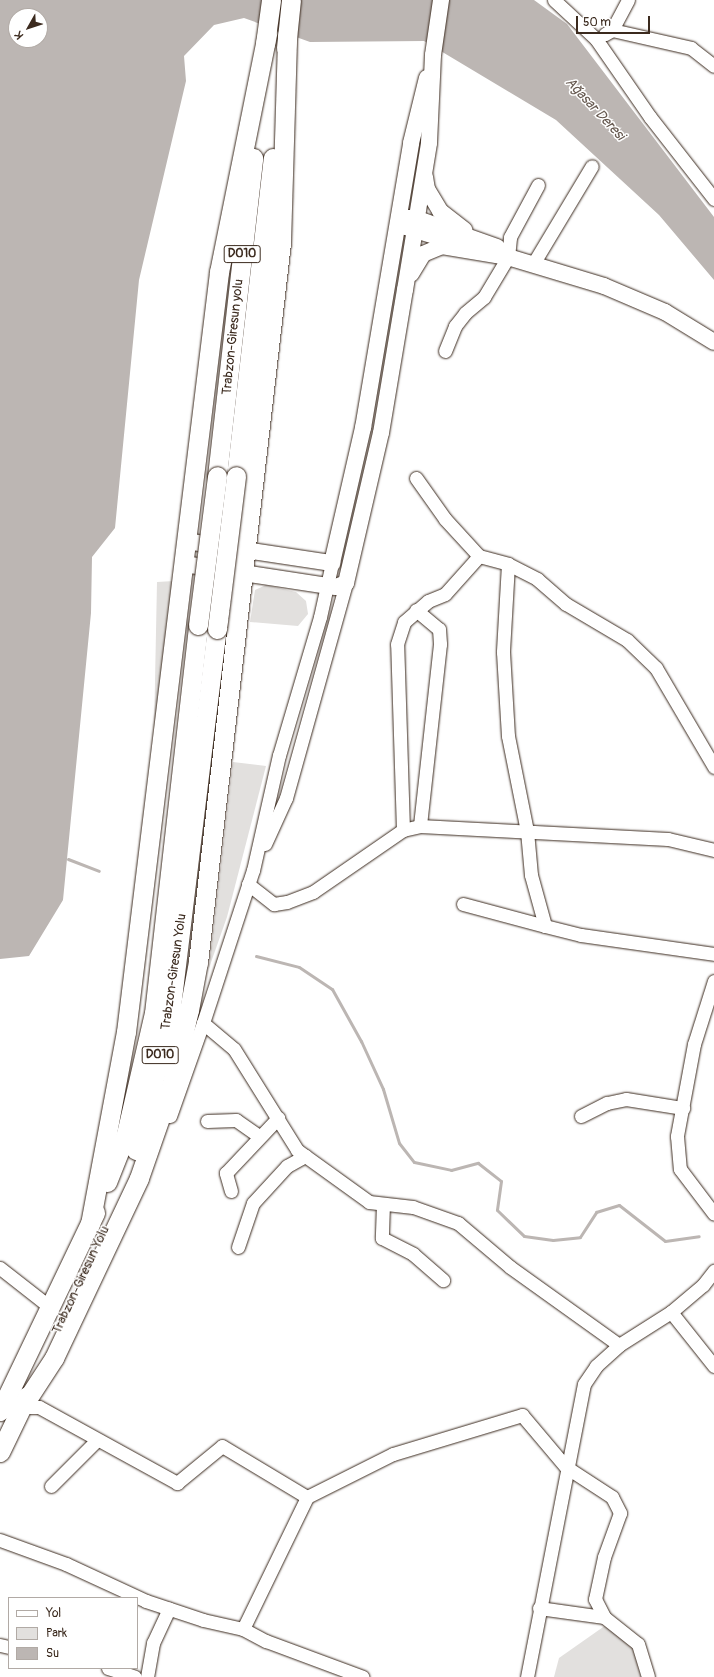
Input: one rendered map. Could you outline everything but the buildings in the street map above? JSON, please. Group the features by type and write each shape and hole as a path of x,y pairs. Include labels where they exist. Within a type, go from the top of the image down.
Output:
{"highway":[{"name":"Trabzon-Giresun yolu","path":"198,625 226,476 271,0"},
{"name":"D010","path":"226,476 291,0"},
{"path":"90,1224 126,1032 219,272 267,33"},
{"path":"22,1407 54,1358 139,1178 171,1086 190,1010 198,962 281,242 287,35"},
{"name":"Trabzon-Giresun Yolu","path":"0,1452 117,1200 140,1140 170,1015 217,629 226,476"},
{"name":"Trabzon-Giresun Yolu","path":"0,1411 90,1224 126,1134 154,1013 198,625"}],"main road":[{"path":"186,541 332,563 363,428 411,143 433,55 441,0"},
{"path":"184,564 327,586 336,587 346,583 381,433 405,290 432,114 433,55"},
{"path":"424,172 432,199 448,220 489,249"},
{"path":"399,218 508,257 604,286 665,312 714,342"},
{"path":"405,290 419,259 432,248 453,246 489,249"}],"street":[{"path":"554,0 596,40 650,118 714,200"},
{"path":"596,40 612,30 628,0"},
{"path":"612,30 691,48 714,66"},
{"path":"533,264 592,166"},
{"path":"445,351 455,326 465,313 484,296 508,257 510,237 538,185"},
{"path":"416,478 444,519 479,556 508,564 536,579 566,604 626,640 656,668 714,768"},
{"path":"404,830 397,644 404,622 428,601 445,594 479,556"},
{"path":"253,870 279,755 327,586 332,563"},
{"path":"508,564 504,625 505,698 508,736 527,831 531,875 546,926"},
{"path":"70,1322 142,1187 203,1024 253,870 286,798 346,583"},
{"path":"416,610 439,629 440,644 420,826"},
{"path":"248,884 274,904 288,902 313,892 404,830 420,826 668,839 714,850"},
{"path":"463,904 581,935 714,954"},
{"path":"714,981 694,1044 677,1136 680,1168 714,1214"},
{"path":"203,1024 234,1049 297,1150 369,1202 413,1207 458,1223 510,1267 619,1345"},
{"path":"581,1116 608,1103 626,1098 683,1108"},
{"path":"231,1190 226,1173 278,1118"},
{"path":"207,1121 236,1120 260,1138"},
{"path":"238,1247 253,1203 287,1166 305,1156"},
{"path":"383,1204 382,1238 413,1254 444,1280"},
{"path":"0,1268 50,1307"},
{"path":"526,1677 566,1467 584,1384 596,1366 619,1345 671,1312 703,1285 714,1271"},
{"path":"671,1312 714,1366"},
{"path":"22,1407 39,1407 96,1441 177,1483 222,1446 306,1497"},
{"path":"243,1629 306,1497 393,1454 522,1415 566,1467 612,1497 620,1512 604,1557 595,1599 604,1617 638,1644 648,1677"},
{"path":"51,1486 96,1441"},
{"path":"0,1540 66,1564 169,1608 243,1629 266,1641 363,1677"},
{"path":"147,1677 153,1644 169,1608"},
{"path":"539,1608 604,1617"},
{"path":"112,1669 135,1677"}],"green space":[{"path":"174,581 154,732 157,582"},
{"path":"266,585 296,592 306,601 308,614 298,626 250,622 255,590"},
{"path":"233,762 266,766 227,917 209,968"},
{"path":"606,1625 633,1648 641,1677 554,1677 559,1658"}],"water":[{"name":"Ağasar Deresi","path":"0,0 534,0 567,24 714,217 714,280 659,215 556,120 424,41 310,42 244,18 214,25 184,56 186,81 139,280 115,528 92,557 91,613 63,900 29,956 0,959"}],"waterway":[{"path":"68,859 99,871"},
{"path":"256,956 299,967 332,989 361,1041 383,1089 399,1143 414,1162 451,1170 478,1163 501,1181 497,1210 524,1236 553,1240 580,1237 596,1212 619,1205 665,1241 699,1236"}]}
